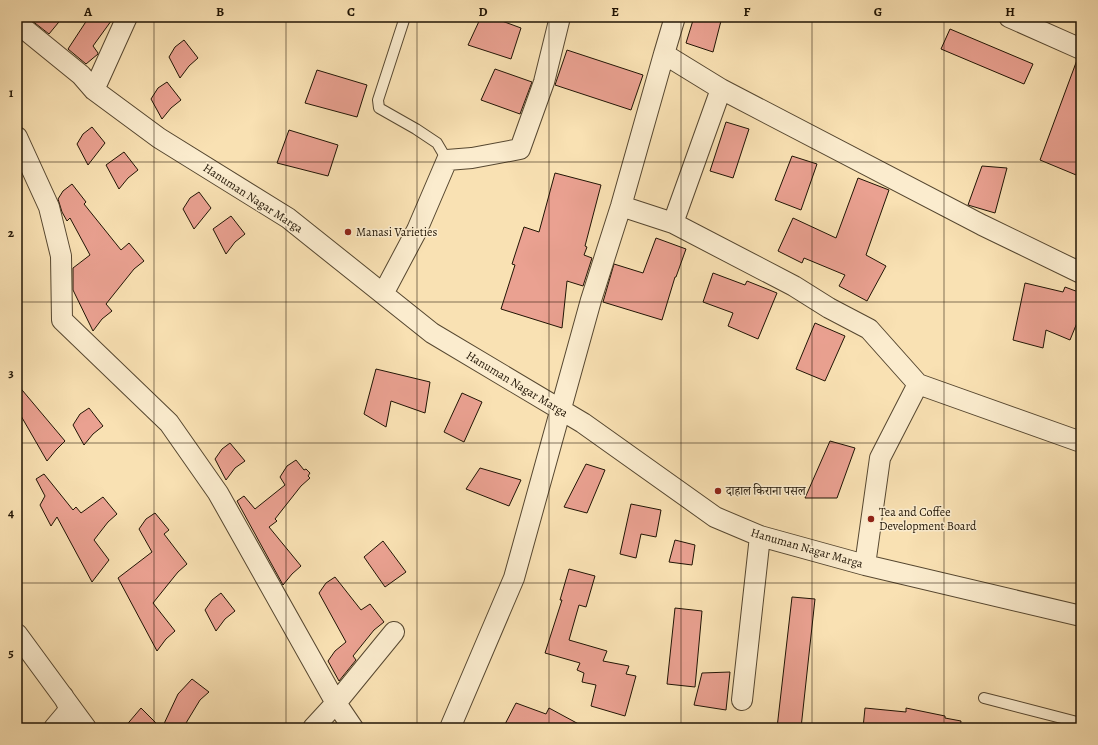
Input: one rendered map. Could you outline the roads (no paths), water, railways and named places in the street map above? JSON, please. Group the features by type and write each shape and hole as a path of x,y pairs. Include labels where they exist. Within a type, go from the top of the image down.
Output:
{"street":[{"path":"94,90 127,17"},
{"path":"383,294 418,230 447,160 472,158 520,149 544,82 560,17"},
{"path":"450,728 514,578 562,410 591,300 621,206 675,17"},
{"path":"1009,17 1081,49"},
{"name":"Hanuman Nagar Marga","path":"18,22 81,75 94,90 159,138 288,218 432,333 562,410 715,517 760,536 865,565 1081,616"},
{"path":"664,54 721,89 982,225 1081,273"},
{"path":"673,223 721,89"},
{"path":"17,137 49,206 61,256 62,320 169,423 218,493 336,703 353,728"},
{"path":"621,206 673,223 794,286 829,308 869,329 918,384 1081,442"},
{"path":"865,565 880,458 918,384"},
{"path":"742,700 760,536"},
{"path":"313,728 336,703 394,632"},
{"path":"17,634 86,728"},
{"path":"54,728 70,709 63,696"}],"lane":[{"path":"405,17 378,100 379,108 437,143 447,160"},
{"path":"984,698 1081,723"}],"place":[{"name":"Manasi Varieties","path":"348,232"},
{"name":"दाहाल किराना पसल","path":"718,491"},
{"name":"Tea and Coffee Development Board","path":"871,519"}]}
